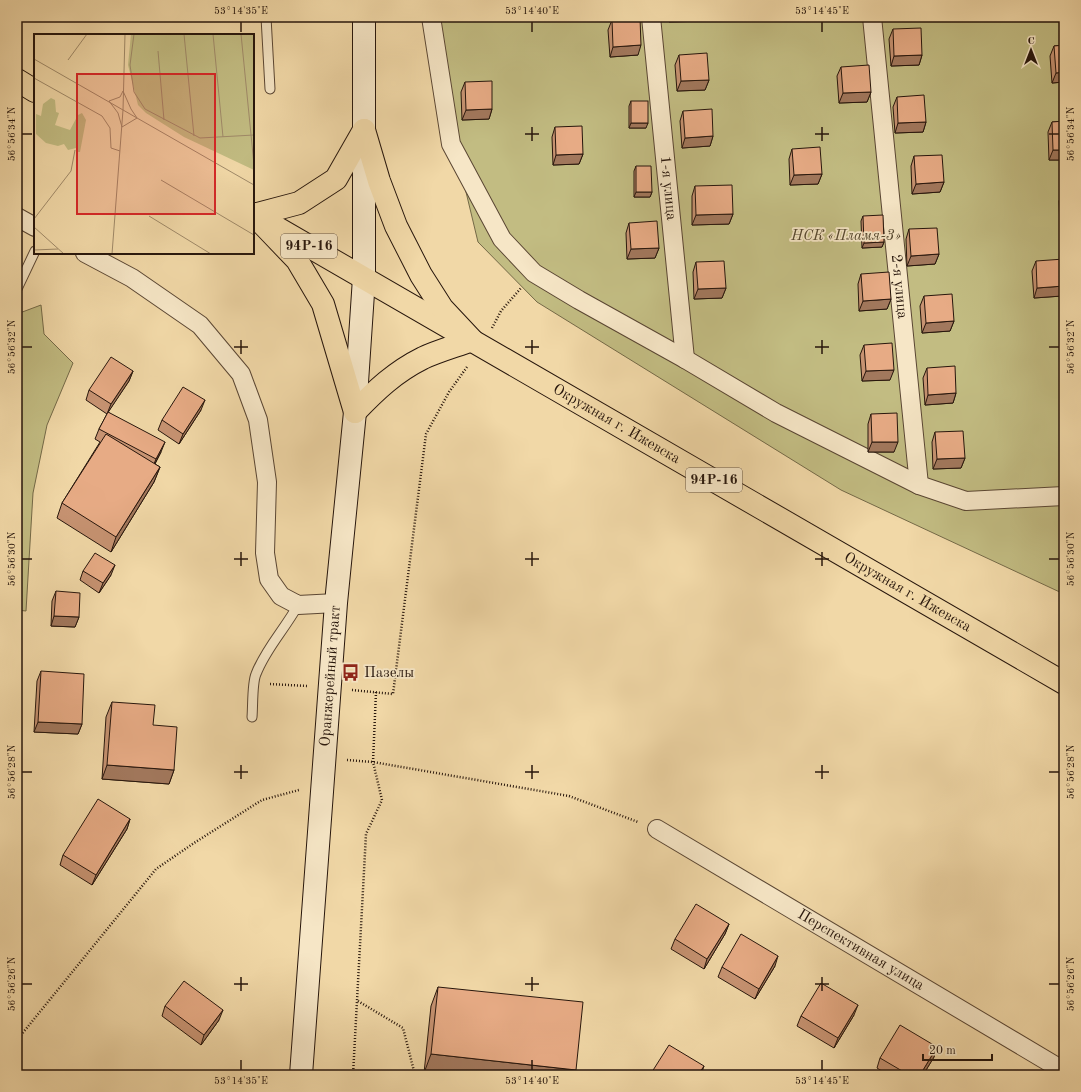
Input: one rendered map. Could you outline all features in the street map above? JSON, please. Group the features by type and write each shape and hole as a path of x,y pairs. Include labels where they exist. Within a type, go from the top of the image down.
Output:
{"main road":[{"path":"17,80 34,90"},
{"path":"254,215 299,203 336,179 364,130"},
{"path":"355,412 376,389 407,367 424,358 477,343 442,308 421,275 396,226 379,180 364,130"},
{"path":"254,216 296,260 324,304 355,412"},
{"name":"Окружная г. Ижевска","path":"254,216 1064,683"}],"street":[{"name":"Оранжерейный тракт","path":"301,1075 336,603 355,412 364,278 364,17"},
{"path":"431,17 451,144 502,239 534,273 776,413 919,484 966,501 1064,496"},
{"name":"1-я улица","path":"651,17 685,359"},
{"name":"2-я улица","path":"872,17 919,484"},
{"path":"17,217 34,226"},
{"path":"87,254 132,278 200,325 240,374 258,420 267,482 265,553 269,579 282,596 298,605 336,603"},
{"name":"Перспективная улица","path":"657,829 1064,1071"}],"lane":[{"path":"266,17 270,90"},
{"path":"17,289 34,253"},
{"path":"252,717 255,675 272,643 289,621 298,605"}],"path":[{"path":"254,683 393,694 426,434 477,343 501,311 534,273"},
{"path":"353,1075 366,834 382,800 373,762 376,692"},
{"path":"325,759 373,762 569,796 657,829"},
{"path":"17,1040 156,869 262,800 323,783"},
{"path":"358,1001 403,1028 415,1075"}],"green space":[{"name":"НСК «Пламя-3»","path":"424,17 1064,17 1064,594 841,490 537,302 478,242"},
{"path":"41,305 44,334 73,363 47,425 33,493 26,611 17,610 17,314"}],"building":[{"path":"640,18 641,45 613,47 612,20"},
{"path":"921,28 922,55 894,56 893,29"},
{"path":"1064,45 1064,72 1056,73 1054,46"},
{"path":"707,53 709,80 681,81 679,55"},
{"path":"869,65 871,92 843,93 841,67"},
{"path":"492,81 492,109 466,110 465,82"},
{"path":"924,95 926,122 898,123 897,97"},
{"path":"631,101 648,101 648,123 631,123"},
{"path":"712,109 713,136 685,138 683,111"},
{"path":"1064,121 1064,150 1053,150 1052,122"},
{"path":"582,126 583,154 556,155 555,127"},
{"path":"820,147 822,174 794,175 792,149"},
{"path":"942,155 944,182 916,184 914,156"},
{"path":"636,166 651,166 652,192 636,192"},
{"path":"732,185 733,214 696,215 695,186"},
{"path":"1063,191 1064,191 1064,216"},
{"path":"883,215 884,242 864,243 863,216"},
{"path":"657,221 659,248 631,249 629,223"},
{"path":"937,228 939,254 911,256 909,229"},
{"path":"1064,259 1064,286 1037,288 1036,261"},
{"path":"724,261 726,288 698,289 696,262"},
{"path":"889,272 891,299 863,301 861,274"},
{"path":"952,294 954,321 926,323 924,296"},
{"path":"892,343 894,370 866,371 864,345"},
{"path":"111,357 133,371 111,404 89,390"},
{"path":"955,366 956,393 928,395 927,368"},
{"path":"183,387 205,400 183,434 162,420"},
{"path":"108,412 165,442 156,459 99,429"},
{"path":"897,413 898,442 872,442 871,414"},
{"path":"963,431 965,458 937,459 935,432"},
{"path":"106,434 160,467 116,537 62,503"},
{"path":"95,553 115,565 103,583 83,571"},
{"path":"56,591 80,593 79,617 54,616"},
{"path":"41,671 84,674 82,724 38,722"},
{"path":"112,702 155,705 153,725 177,727 174,770 107,765"},
{"path":"98,799 130,819 96,875 63,855"},
{"path":"696,904 729,924 707,959 675,939"},
{"path":"741,934 778,956 759,989 722,967"},
{"path":"184,981 223,1010 204,1035 165,1006"},
{"path":"821,983 858,1005 838,1038 801,1016"},
{"path":"438,987 583,1002 576,1070 431,1054"},
{"path":"900,1025 937,1047 920,1075 909,1075 880,1058"},
{"path":"669,1045 704,1066 698,1075 650,1075"}],"place":[{"name":"Пазелы","path":"351,673"}]}
